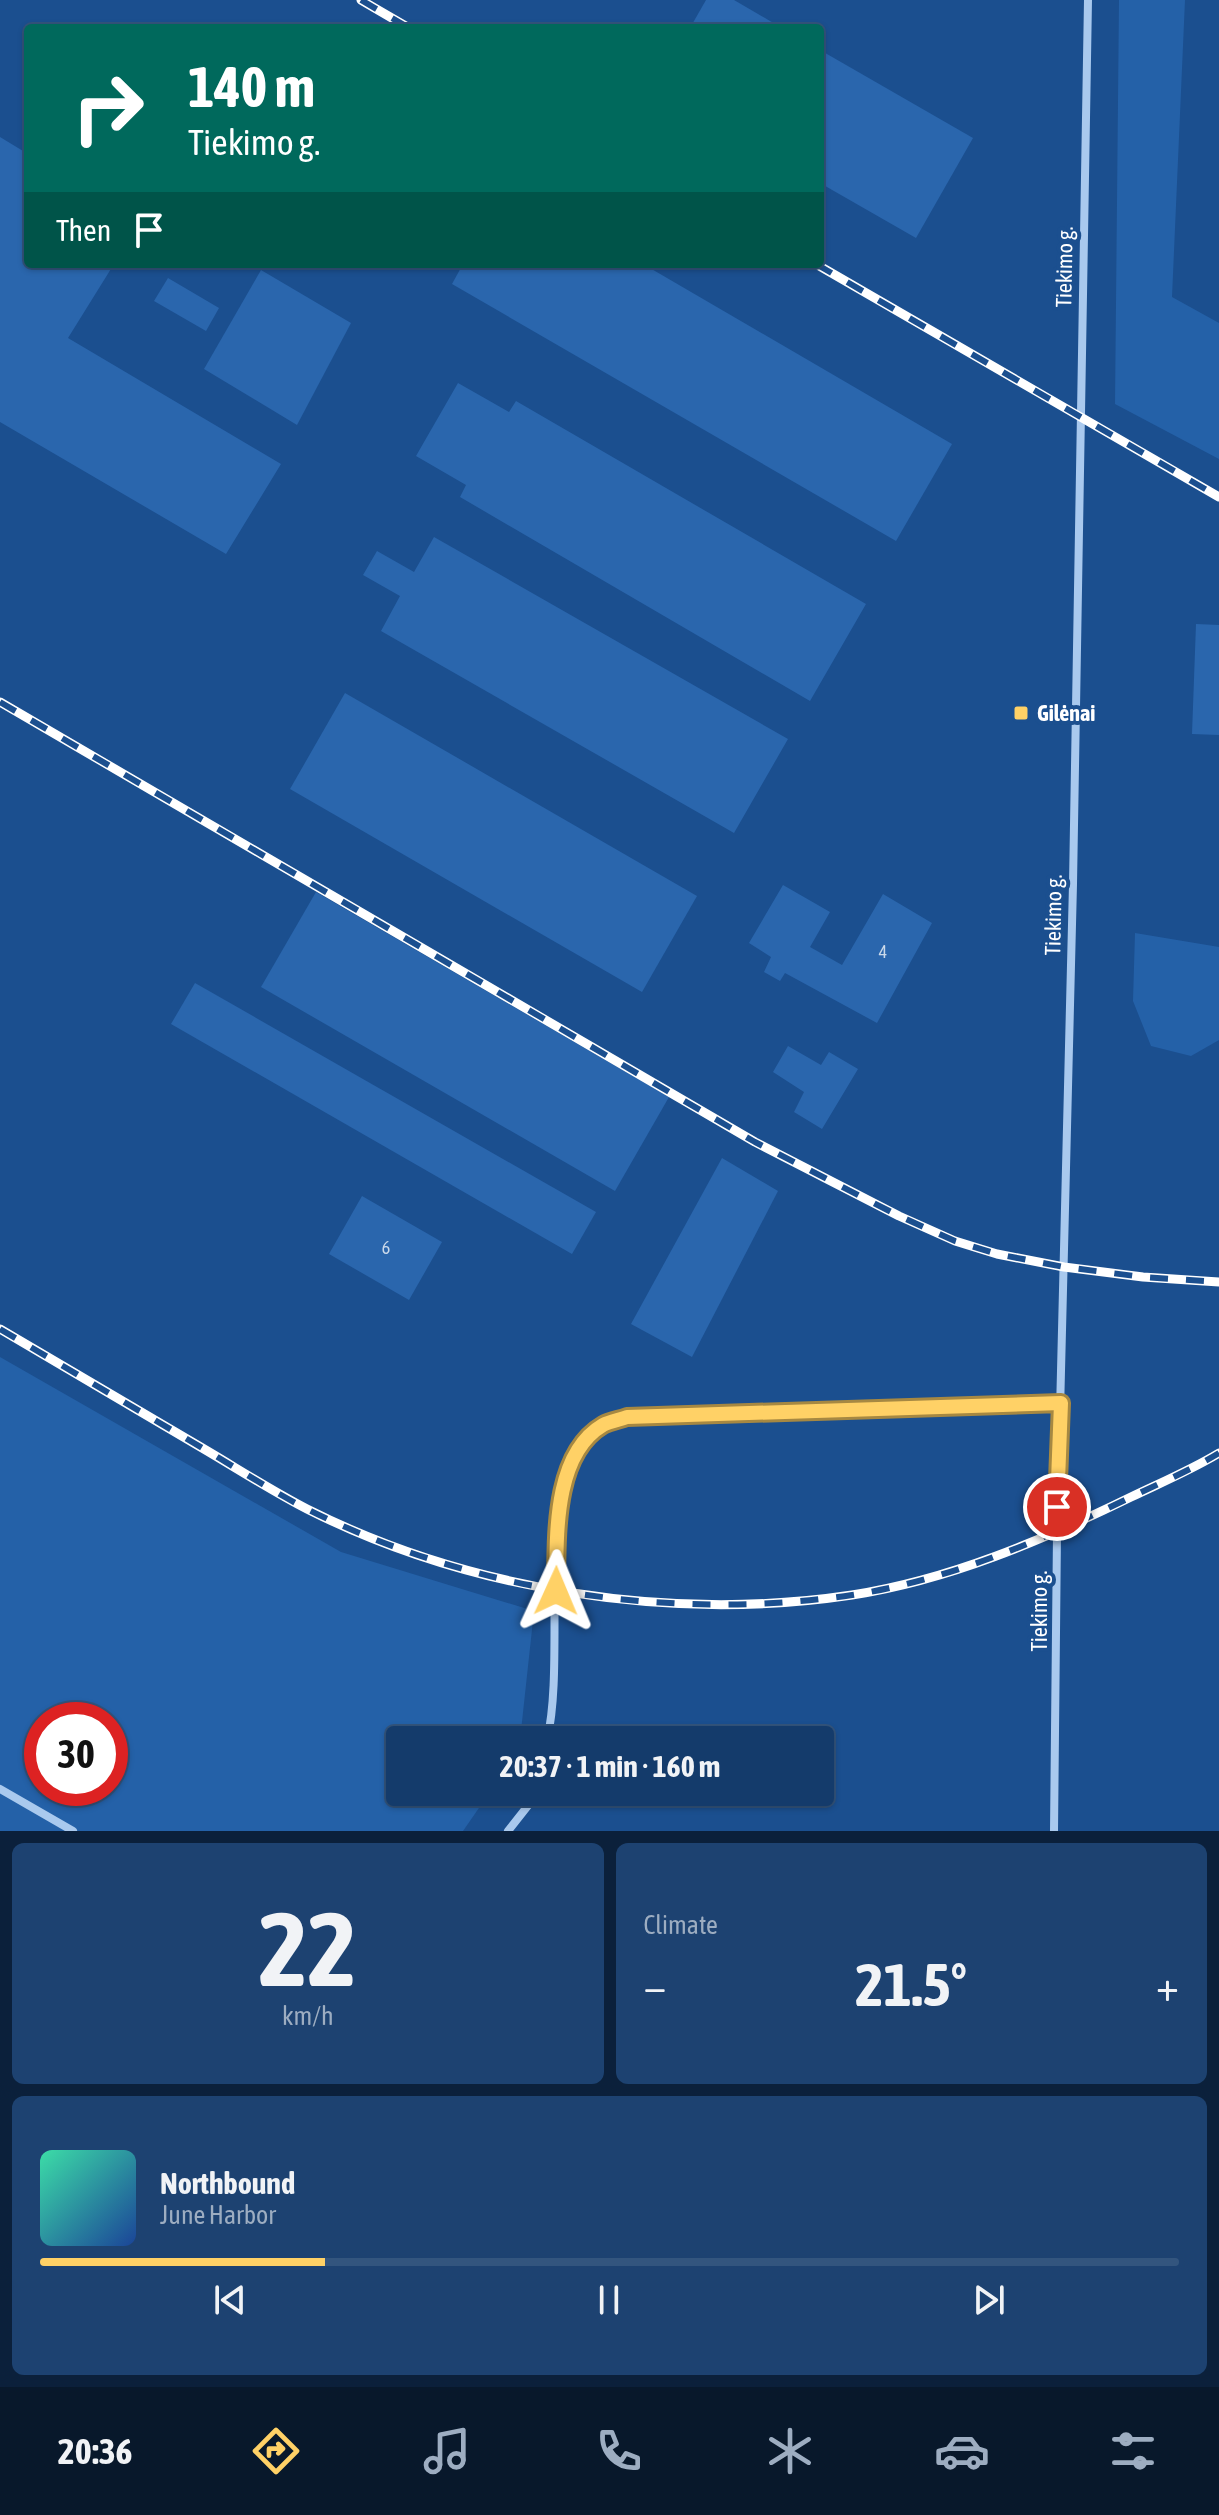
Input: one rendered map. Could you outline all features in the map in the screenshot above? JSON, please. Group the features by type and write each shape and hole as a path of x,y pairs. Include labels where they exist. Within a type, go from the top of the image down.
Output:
{"street":[{"name":"Tiekimo g.","path":"1054,1831 1057,1533 1088,0"},
{"path":"549,1726 555,1693 557,1537 561,1499 569,1468 581,1444 604,1424 627,1417 1061,1403"},
{"path":"0,1789 73,1831"},
{"path":"508,1831 528,1806"}],"shaded area":[{"path":"1119,0 1185,0 1172,297 1219,323 1219,459 1115,404"},
{"path":"1135,933 1219,947 1219,1040 1191,1056 1151,1046 1133,1001"},
{"path":"0,1357 341,1552 534,1611 522,1726 386,1726 386,1806 480,1806 463,1831 0,1831"}],"building":[{"path":"706,0 734,0 775,24 692,24"},
{"path":"824,52 973,138 916,238 824,185"},
{"path":"0,137 24,152 24,268 112,268 68,338 281,464 226,554 0,422"},
{"path":"461,268 650,268 952,444 896,541 452,284"},
{"path":"261,270 351,323 297,425 204,369"},
{"path":"168,278 219,308 206,331 154,301"},
{"path":"458,383 509,412 516,401 866,604 810,701 460,497 466,485 416,456"},
{"path":"434,537 788,739 734,833 381,631 400,596 363,575 377,551 414,572"},
{"path":"1196,624 1219,625 1219,735 1192,734"},
{"path":"345,693 697,896 642,992 290,789"},
{"path":"783,885 830,912 810,947 842,965 883,894 932,923 877,1023 785,973 780,981 764,972 771,957 749,943"},
{"path":"316,892 669,1097 615,1191 261,987"},
{"path":"195,983 596,1212 572,1254 171,1024"},
{"path":"788,1046 821,1065 829,1052 858,1069 822,1129 794,1112 804,1092 773,1072"},
{"path":"722,1158 778,1191 692,1357 631,1324"},
{"path":"362,1196 442,1242 409,1300 329,1254"}],"railway":[{"path":"361,0 402,24"},
{"path":"823,268 1219,497"},
{"path":"0,702 755,1142 899,1216 955,1241 997,1254 1064,1267 1143,1277 1219,1282"},
{"path":"0,1329 281,1495 370,1537 435,1561 503,1579 573,1593 643,1601 713,1604 783,1602 852,1595 924,1579 960,1569 1064,1528 1219,1453"}],"place":[{"name":"Gilėnai","path":"1021,713"}],"route":[{"path":"556,1591 561,1499 569,1468 581,1444 604,1424 627,1417 1061,1403 1057,1507"}]}
